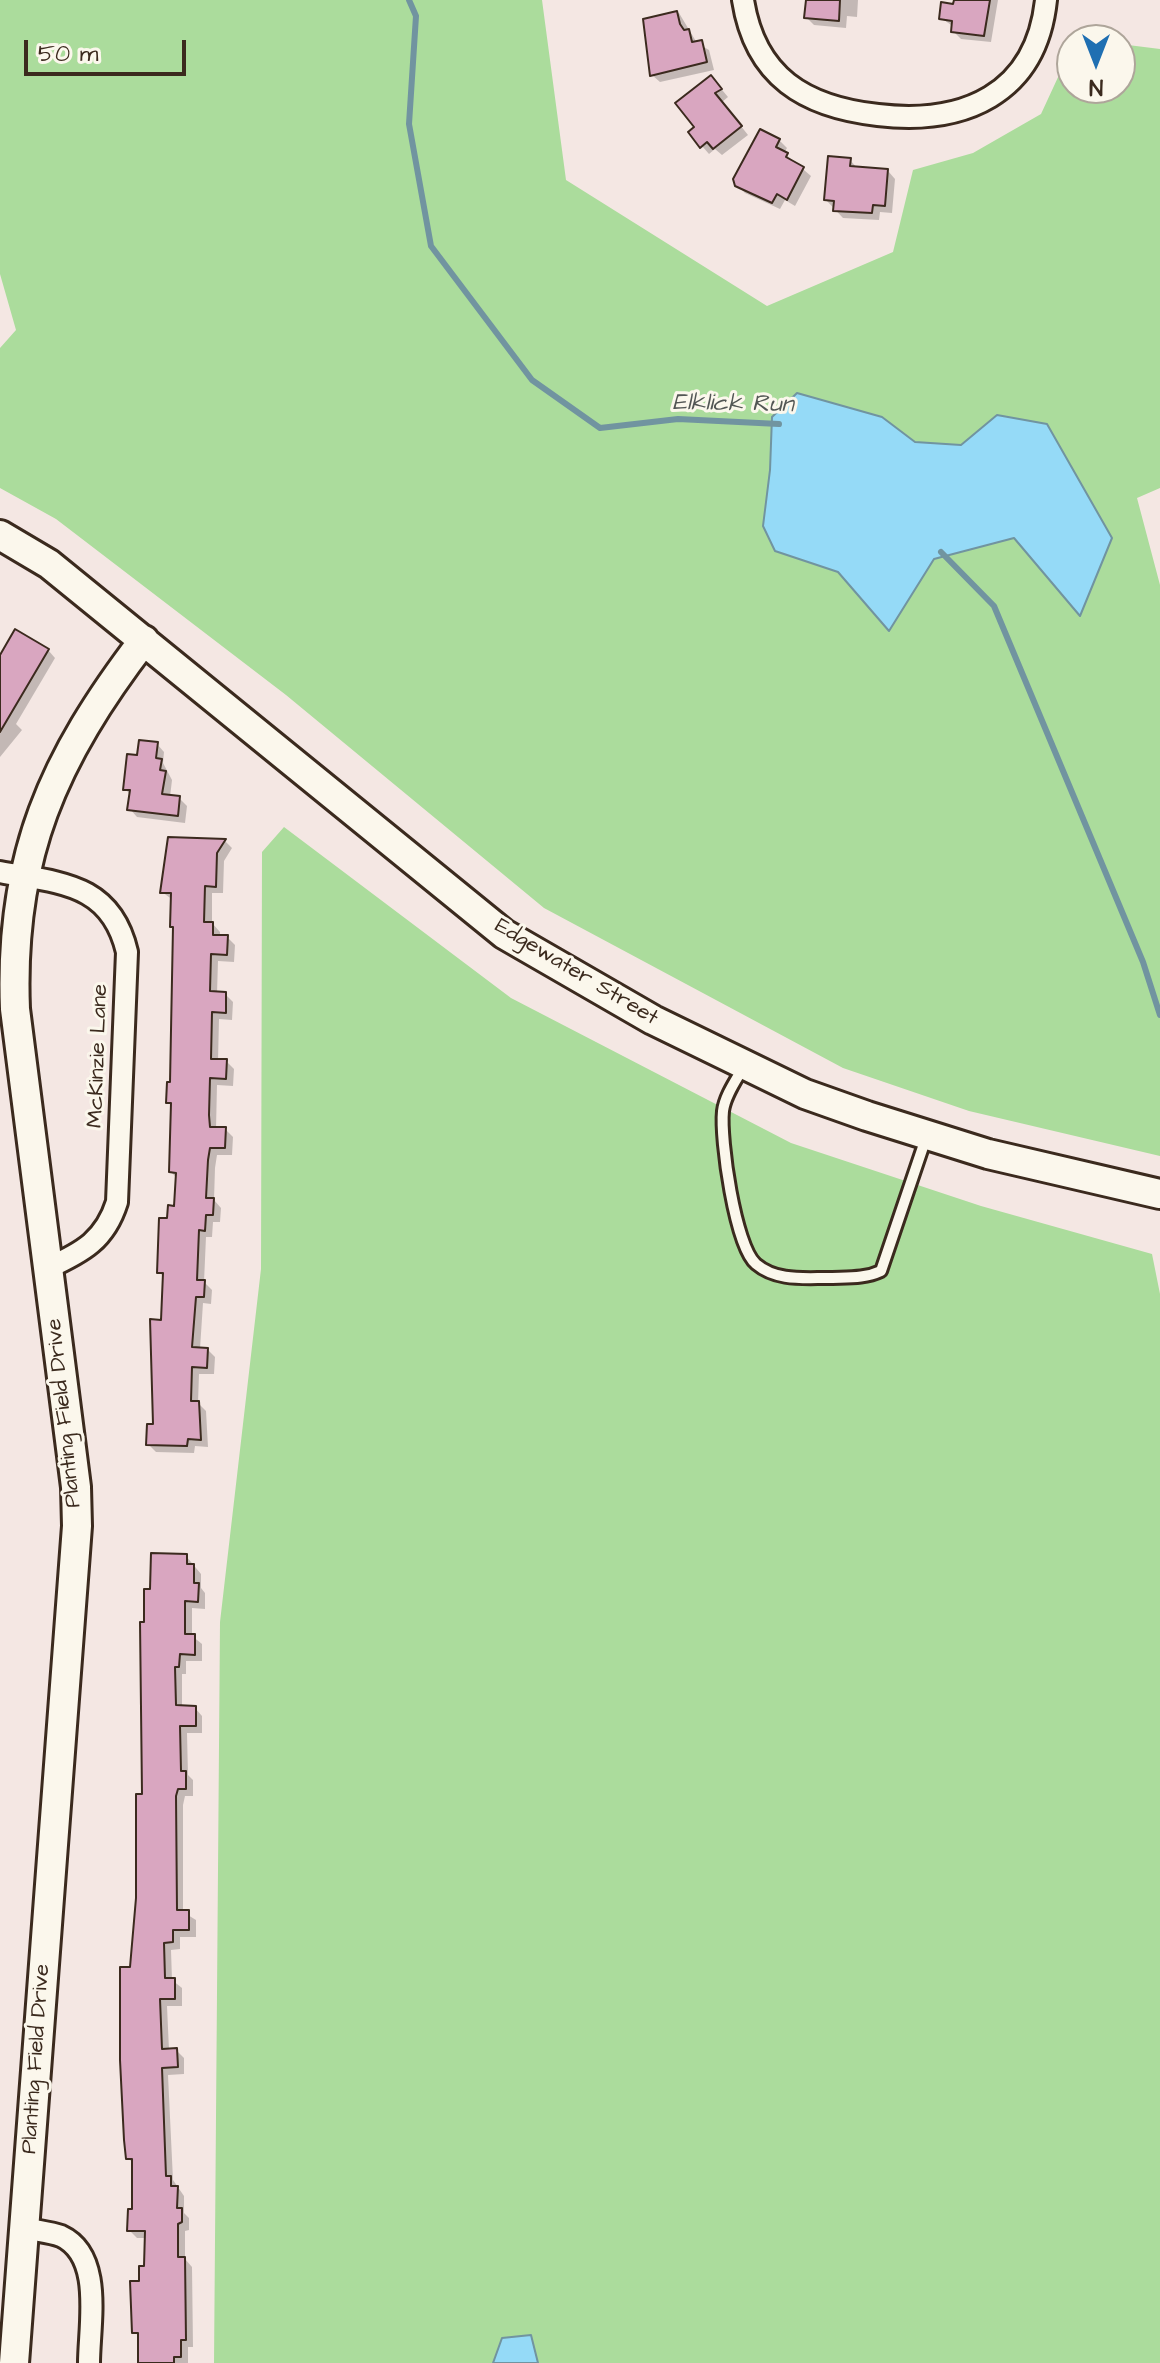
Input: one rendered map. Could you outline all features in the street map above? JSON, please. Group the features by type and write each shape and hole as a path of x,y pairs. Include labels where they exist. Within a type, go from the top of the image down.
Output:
{"street":[{"path":"743,0 755,44 771,68 792,88 815,102 843,111 912,119 960,112 984,101 1006,85 1036,41 1046,0"},
{"name":"Edgewater Street","path":"0,535 49,564 504,934 653,1020 805,1094 926,1137 1160,1194"},
{"name":"Planting Field Drive","path":"14,2363 77,1526 76,1487 15,1009 12,874 35,830 66,756 107,688 144,640"},
{"name":"McKinzie Lane","path":"12,874 69,885 99,899 122,930 127,952 117,1202 111,1221 99,1239 84,1252 48,1268"},
{"path":"24,2228 60,2236 84,2258 90,2273 89,2363"}],"lane":[{"path":"744,1066 723,1111 735,1222 748,1255 758,1266 775,1274 792,1278 869,1277 881,1271 926,1137"}],"green space":[{"path":"0,0 542,0 566,180 767,306 893,252 913,170 973,153 1041,114 1056,82 1056,104 1136,104 1136,46 1160,49 1160,488 1137,498 1160,585 1160,1156 969,1111 843,1068 544,908 286,695 56,519 0,488 0,348 16,330 0,274"},
{"path":"284,827 511,998 791,1143 981,1206 1152,1254 1160,1294 1160,2363 214,2363 220,1622 261,1269 262,852"}],"water":[{"path":"797,393 882,417 915,442 961,445 997,415 1047,424 1112,538 1080,616 1014,538 934,559 889,631 838,572 775,551 763,526 772,417"},
{"path":"531,2335 538,2363 493,2363 502,2338"}],"building":[{"path":"806,0 840,0 839,21 804,18"},
{"path":"954,0 990,0 984,36 951,32 952,21 939,19 941,2 953,4"},
{"path":"677,11 684,30 689,29 692,42 702,40 707,62 650,76 643,19"},
{"path":"711,75 722,89 715,93 742,126 713,149 707,142 700,148 688,132 694,127 675,103"},
{"path":"760,129 780,139 776,147 804,167 787,200 777,194 772,203 735,186 733,179"},
{"path":"828,156 851,158 850,166 888,169 885,206 873,205 872,213 833,211 834,201 824,200"},
{"path":"15,629 49,649 0,732 0,655"},
{"path":"139,740 158,742 156,758 162,759 160,770 166,771 162,794 180,796 178,816 127,810 130,790 123,790 127,754 137,755"},
{"path":"168,837 226,839 217,853 216,887 205,886 204,922 213,922 213,935 228,935 227,955 211,954 210,991 226,992 226,1013 212,1012 211,1059 227,1059 226,1079 210,1078 209,1115 210,1127 226,1127 225,1148 210,1148 206,1198 214,1198 213,1215 206,1215 205,1231 199,1230 197,1280 205,1280 204,1297 196,1297 192,1347 208,1348 207,1368 192,1367 191,1401 199,1401 201,1440 188,1439 187,1446 146,1445 147,1424 153,1424 150,1319 161,1320 163,1273 157,1273 159,1218 167,1218 168,1205 174,1206 176,1173 169,1172 171,1103 166,1103 167,1082 170,1082 173,927 170,927 171,893 160,893"},
{"path":"151,1553 187,1554 187,1564 194,1564 194,1583 199,1583 198,1602 185,1601 185,1634 195,1634 195,1655 180,1654 179,1667 175,1667 176,1705 196,1706 196,1726 180,1726 181,1771 186,1771 186,1789 178,1789 176,1796 177,1910 189,1910 189,1930 173,1930 173,1942 164,1943 165,1978 175,1978 175,1999 160,1999 162,2049 177,2048 178,2067 162,2068 166,2176 171,2176 171,2186 178,2186 177,2208 182,2208 182,2222 178,2224 178,2257 185,2257 186,2340 181,2340 181,2357 174,2357 174,2363 138,2363 138,2333 132,2333 130,2281 139,2281 139,2266 144,2266 145,2231 127,2231 128,2209 132,2209 132,2159 126,2159 120,2060 120,1967 130,1967 136,1898 136,1794 142,1794 140,1622 144,1622 144,1589 150,1589"}],"waterway":[{"name":"Elklick Run","path":"409,0 416,16 409,124 431,246 532,380 600,428 678,419 779,424"},
{"name":"Elklick Run","path":"941,552 994,606 1143,962 1160,1015"}]}
